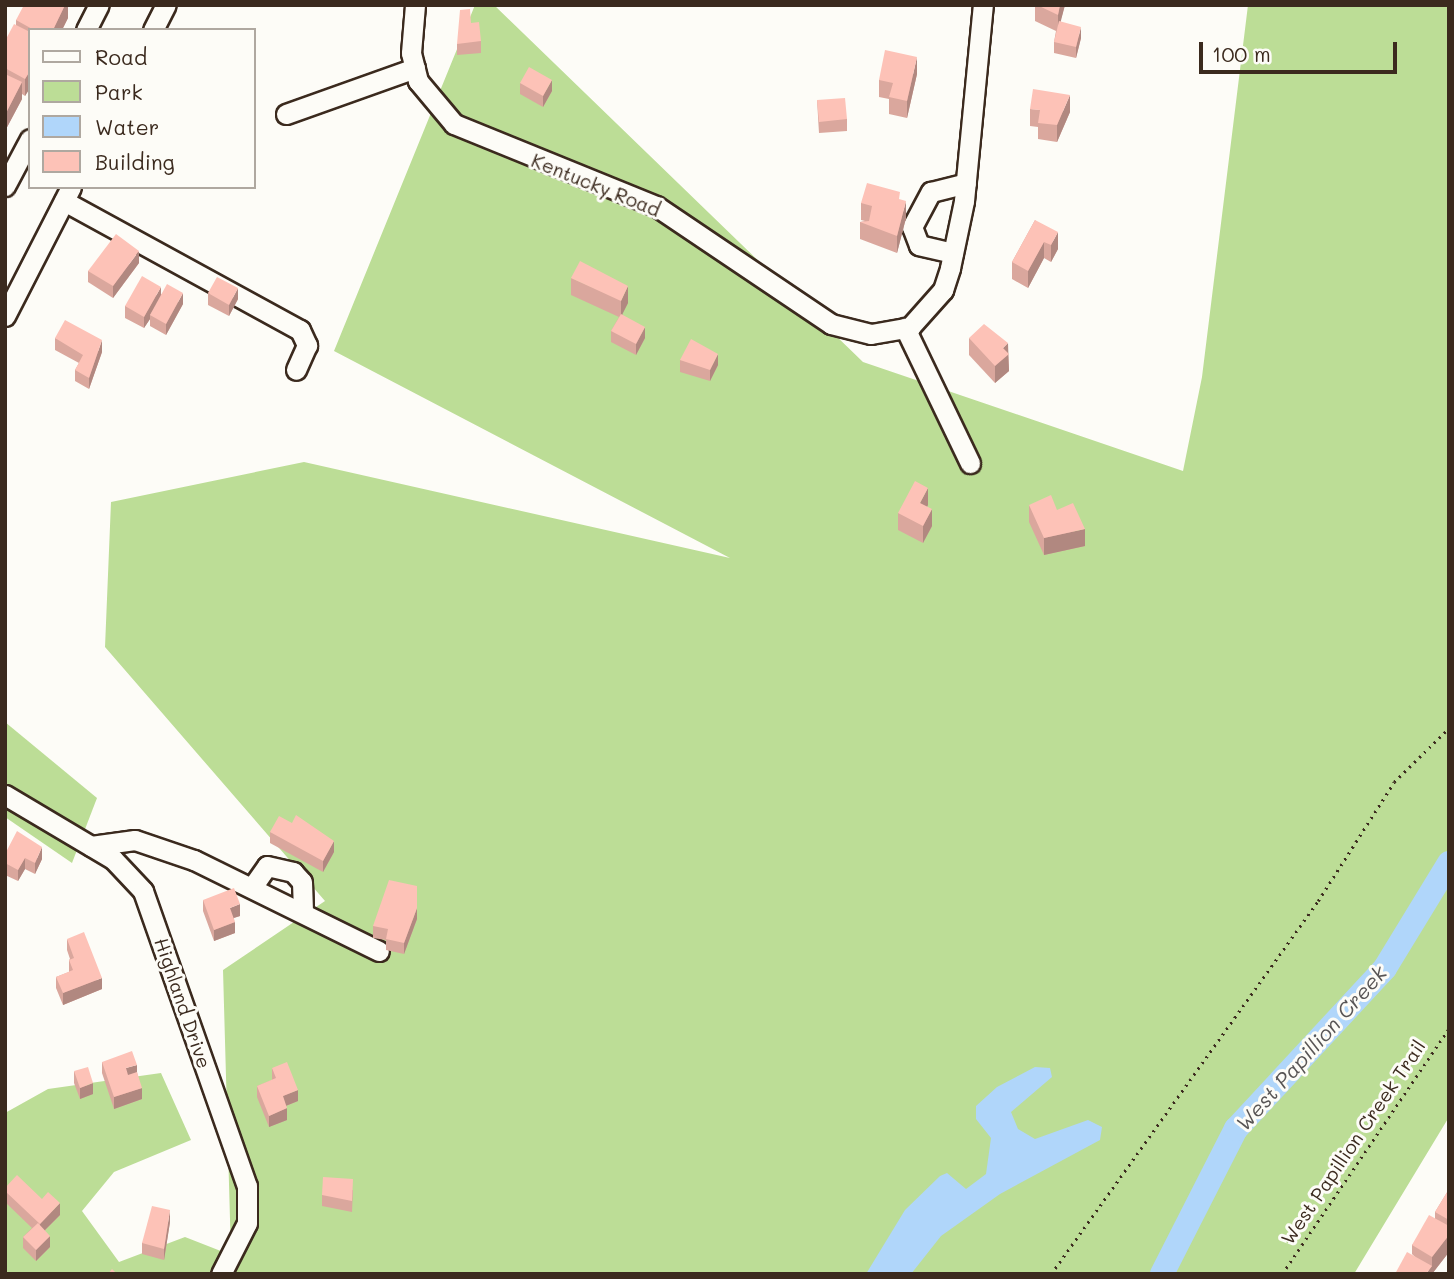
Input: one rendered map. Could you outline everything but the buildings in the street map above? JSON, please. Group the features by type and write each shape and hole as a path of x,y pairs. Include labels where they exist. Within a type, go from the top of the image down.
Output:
{"street":[{"path":"87,28 99,5"},
{"path":"154,28 166,5"},
{"name":"Kentucky Road","path":"415,5 415,68 433,103 472,135 656,206 831,324 871,334 905,328"},
{"path":"970,463 905,328 943,290 953,253 966,183 983,5"},
{"path":"286,114 415,68"},
{"path":"5,186 28,143"},
{"path":"953,253 919,245 912,227 931,192 966,183"},
{"path":"5,316 68,194 300,330 307,345 296,370"},
{"name":"Highland Drive","path":"5,795 91,846 143,891 240,1158 247,1223 221,1274"},
{"path":"91,846 135,840 253,887 379,951"},
{"path":"253,887 267,866 293,872 302,882 303,911"}],"path":[{"path":"1051,1274 1311,912 1394,782 1449,728"},
{"name":"West Papillion Creek Trail","path":"1282,1274 1449,1028"}],"green space":[{"path":"475,5 494,5 863,362 1183,471 1202,377 1248,5 1449,5 1449,1117 1354,1274 5,1274 5,1113 48,1089 161,1073 191,1140 114,1172 82,1211 119,1262 185,1237 231,1255 223,970 325,901 105,647 111,502 304,462 730,558 334,351"},
{"path":"5,722 97,798 72,863 5,817"}],"water":[{"path":"1035,1067 1050,1068 1052,1077 1011,1112 1018,1129 1035,1139 1088,1120 1102,1127 1100,1140 1000,1194 941,1236 911,1274 866,1274 905,1210 940,1176 947,1173 966,1189 986,1174 991,1138 976,1119 976,1106 997,1087"}],"waterway":[{"name":"West Papillion Creek","path":"1162,1274 1236,1129 1385,968 1449,863"}]}
